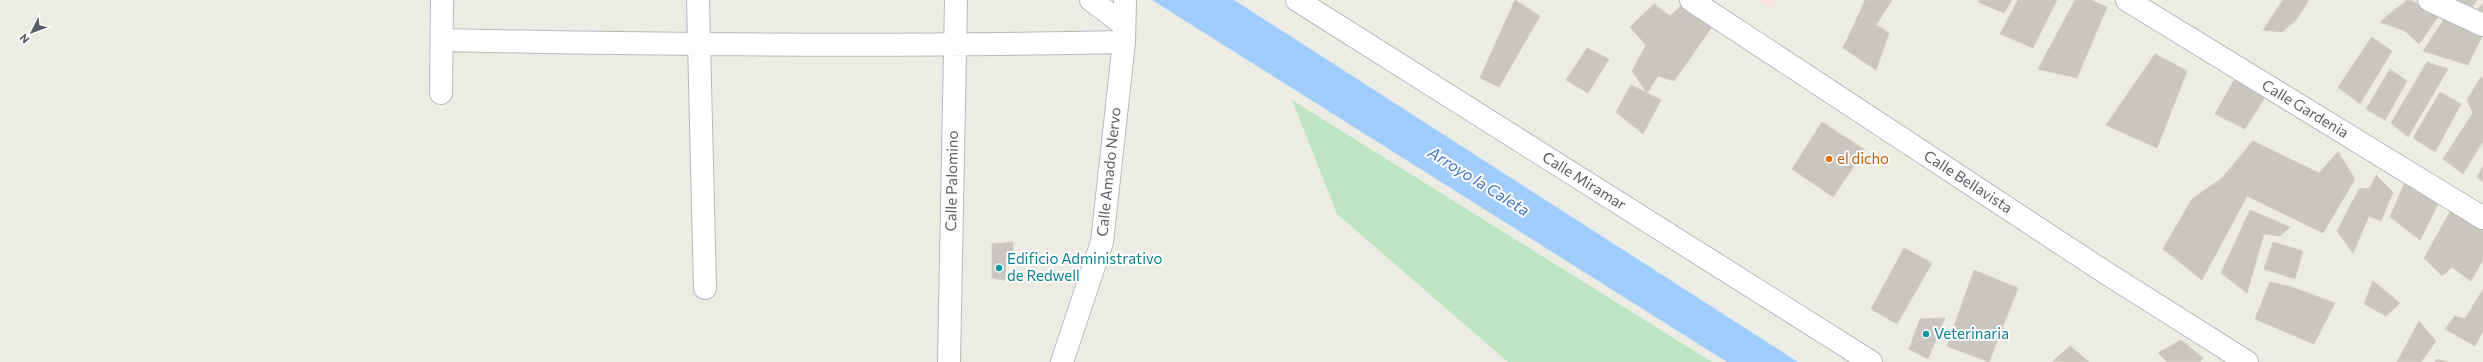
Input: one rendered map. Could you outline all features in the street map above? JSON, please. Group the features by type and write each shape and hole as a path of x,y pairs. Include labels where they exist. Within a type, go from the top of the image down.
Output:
{"street":[{"path":"441,93 442,0"},
{"path":"698,0 705,288"},
{"name":"Calle Palomino","path":"949,362 956,0"},
{"path":"1091,0 1124,33"},
{"name":"Calle Amado Nervo","path":"1062,362 1102,242 1124,33 1125,0"},
{"name":"Calle Miramar","path":"1297,0 1871,362"},
{"name":"Calle Bellavista","path":"1691,0 2103,271 2247,362"},
{"name":"Calle Gardenia","path":"2127,0 2483,218"},
{"path":"2429,0 2483,25"},
{"path":"442,40 698,46 954,46 1124,33"}],"shaded area":[{"path":"1758,0 1776,0 1772,8"}],"green space":[{"path":"1292,100 1712,362 1508,362 1337,214"}],"water":[{"name":"Arroyo la Caleta","path":"1152,0 1234,0 1798,362 1727,362"}],"building":[{"path":"1515,0 1540,16 1499,87 1480,78"},
{"path":"1865,0 1892,0 1876,25 1859,14"},
{"path":"1980,0 2012,0 2004,13 1978,2"},
{"path":"2018,0 2057,0 2033,48 2000,34"},
{"path":"2075,0 2091,0 2107,7 2077,78 2038,69"},
{"path":"2283,0 2309,0 2296,20 2282,32 2263,30"},
{"path":"2407,0 2411,0 2438,17 2419,44 2405,31 2380,22"},
{"path":"2457,0 2477,0 2471,8"},
{"path":"2483,3 2483,12 2478,9"},
{"path":"1654,4 1670,16 1683,4 1714,24 1674,81 1658,76 1647,93 1632,71 1646,45 1630,27"},
{"path":"1859,14 1889,33 1876,70 1843,48"},
{"path":"2446,16 2483,34 2468,65 2423,51"},
{"path":"2372,37 2392,51 2360,104 2338,87"},
{"path":"1587,48 1609,59 1588,93 1566,80"},
{"path":"2155,54 2187,71 2157,148 2106,125"},
{"path":"2427,62 2448,69 2408,137 2391,123"},
{"path":"2390,69 2407,81 2385,120 2366,109"},
{"path":"2481,77 2483,79 2483,141 2463,174 2443,159 2473,113 2467,100"},
{"path":"2234,80 2265,97 2245,129 2215,114"},
{"path":"1631,85 1661,100 1643,134 1616,112"},
{"path":"2440,92 2461,104 2435,152 2413,138"},
{"name":"el dicho","path":"1822,122 1865,150 1833,197 1792,169"},
{"path":"2253,141 2319,173 2338,152 2355,179 2323,233 2247,196 2202,280 2163,249 2192,199 2222,178"},
{"path":"2483,166 2483,182 2477,177"},
{"path":"2376,175 2393,192 2381,221 2369,216 2353,253 2337,231 2359,189 2370,188"},
{"path":"2405,182 2438,204 2420,240 2390,217"},
{"path":"2454,205 2483,222 2483,260 2471,281 2452,267 2442,276 2424,258"},
{"path":"2250,210 2290,227 2280,236 2264,234 2247,293 2221,273"},
{"name":"Edificio Administrativo de Redwell","path":"1013,242 1013,257 1006,258 1005,280 992,278 992,244"},
{"path":"2273,242 2303,251 2295,279 2264,269"},
{"path":"1904,248 1932,263 1897,324 1871,309"},
{"path":"1974,270 2018,288 1989,362 1947,346"},
{"path":"2373,281 2400,303 2386,316 2364,304"},
{"path":"2270,282 2289,286 2335,303 2314,344 2255,319"},
{"path":"2483,289 2483,331 2475,346 2445,329 2455,316 2465,319"},
{"name":"Veterinaria","path":"1945,318 1928,359 1909,349 1920,319"},
{"path":"2419,321 2436,341 2421,362 2397,362"},
{"path":"2181,340 2203,358 2200,362 2167,362 2158,353"},
{"path":"2070,346 2089,362 2053,361"},
{"path":"2437,359 2448,362 2435,362"}],"place":[{"name":"el dicho","path":"1829,159"},
{"name":"Edificio Administrativo de Redwell","path":"999,268"},
{"name":"Veterinaria","path":"1926,334"}]}
